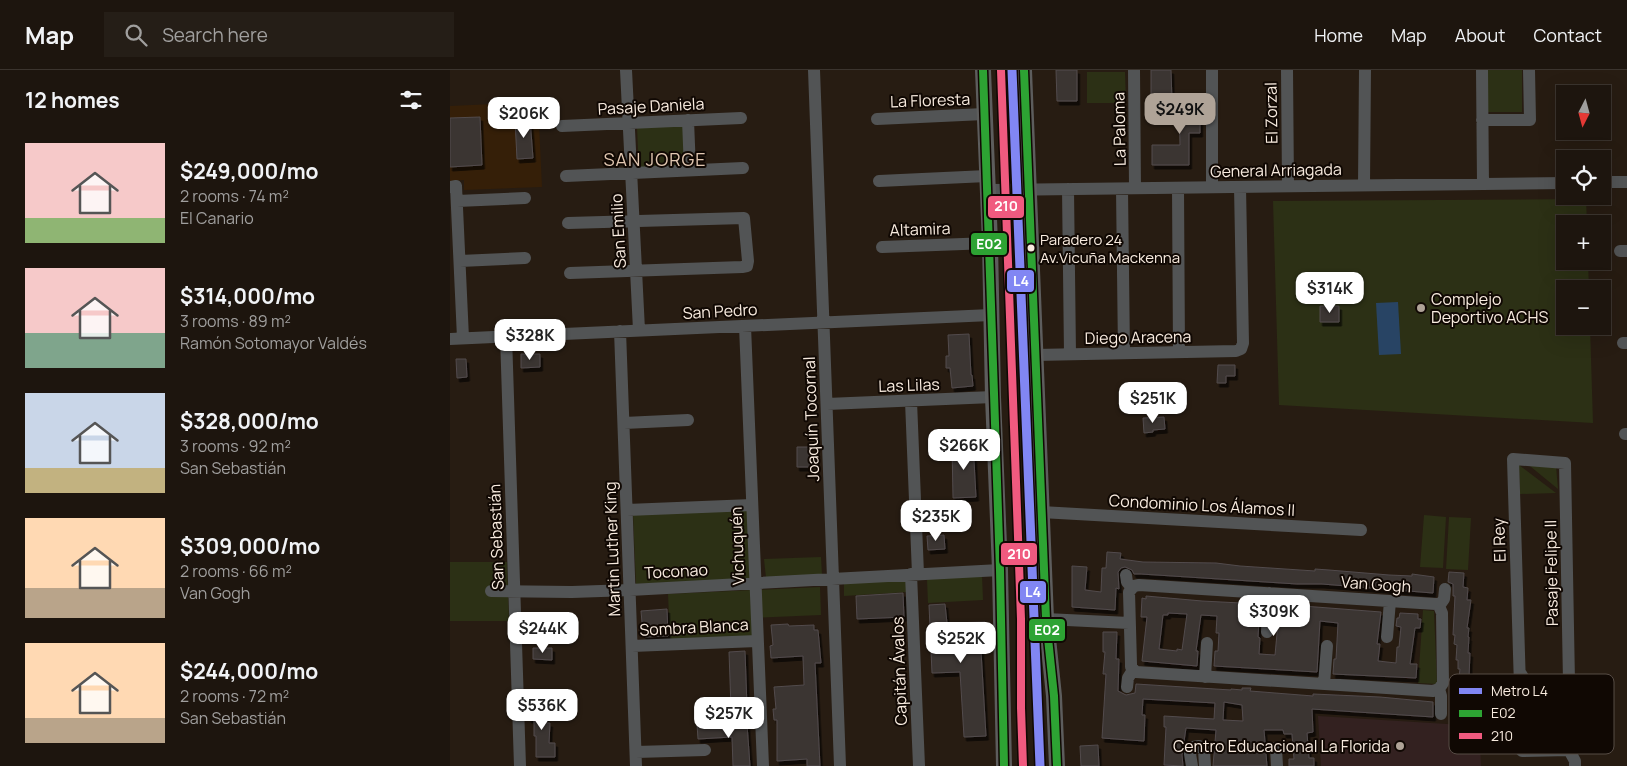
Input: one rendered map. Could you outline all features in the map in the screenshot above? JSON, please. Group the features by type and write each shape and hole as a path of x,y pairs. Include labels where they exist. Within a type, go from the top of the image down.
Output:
{"main road":[{"path":"983,70 1000,570 1004,766"},
{"path":"1024,70 1046,619 1054,687 1058,766"}],"street":[{"name":"San Emilio","path":"626,70 639,330"},
{"name":"Joaquín Tocornal","path":"814,70 840,766"},
{"name":"La Paloma","path":"1134,70 1136,188"},
{"path":"1212,70 1212,188"},
{"name":"El Zorzal","path":"1287,70 1288,186"},
{"path":"1364,185 1365,70"},
{"path":"1482,70 1483,184"},
{"path":"1482,120 1530,120 1529,70"},
{"name":"La Floresta","path":"878,118 984,114"},
{"name":"Pasaje Daniela","path":"562,126 741,118"},
{"path":"688,120 690,170"},
{"path":"566,176 743,168"},
{"name":"General Arriagada","path":"879,181 987,183 1029,190 1556,183"},
{"path":"1611,182 1627,182"},
{"path":"453,187 457,201 463,338"},
{"name":"Diego Aracena","path":"1036,355 1236,351 1241,349 1243,344 1240,187"},
{"path":"1178,188 1179,352"},
{"path":"1068,189 1070,354"},
{"path":"1122,189 1124,353"},
{"path":"457,201 525,198"},
{"path":"568,224 744,218 748,261 747,266 742,267 570,273"},
{"name":"Altamira","path":"882,246 990,243"},
{"path":"460,261 525,258"},
{"name":"San Pedro","path":"450,339 991,315"},
{"name":"Vichuquén","path":"745,326 762,766"},
{"name":"Martin Luther King","path":"620,331 636,766"},
{"name":"San Sebastián","path":"506,336 520,766"},
{"name":"Las Lilas","path":"827,404 993,397"},
{"name":"Capitán Ávalos","path":"911,401 918,766"},
{"path":"624,422 688,420"},
{"name":"El Rey","path":"1520,672 1513,459 1565,463"},
{"name":"Pasaje Felipe II","path":"1565,463 1569,674"},
{"path":"627,510 752,505"},
{"name":"Condominio Los Álamos II","path":"1042,512 1361,530"},
{"name":"Toconao","path":"491,591 572,592 630,590 1000,570"},
{"path":"1126,575 1127,582 1132,588 1129,592 1131,664 1133,670 1139,673 1433,691 1439,689"},
{"name":"Van Gogh","path":"1132,588 1139,585 1390,601 1439,606"},
{"path":"1441,714 1439,689 1442,683 1442,613 1439,606 1444,599 1444,589"},
{"path":"1267,632 1269,593"},
{"path":"1387,637 1390,601"},
{"path":"1046,619 1129,623"},
{"name":"Sombra Blanca","path":"632,646 758,641"},
{"path":"1205,677 1207,643"},
{"path":"1324,684 1327,646"},
{"path":"1127,687 1128,678 1133,670"},
{"path":"1192,766 1191,751 1194,747 1199,746 1204,750 1205,766"},
{"path":"1276,748 1277,766"},
{"path":"636,752 705,750"},
{"path":"1571,754 1575,761 1575,766"}],"shaded area":[{"path":"538,102 542,187 464,190 464,180 450,181 450,106"},
{"name":"Centro Educacional La Florida","path":"1318,716 1449,724 1449,754 1480,754 1481,766 1321,766"}],"green space":[{"path":"1487,70 1522,70 1522,112 1488,112"},
{"path":"1087,72 1125,72 1126,103 1087,103"},
{"path":"684,125 686,169 639,171 637,127"},
{"name":"Complejo Deportivo ACHS","path":"1556,199 1556,205 1586,205 1587,215 1556,215 1556,270 1588,270 1589,280 1556,280 1556,335 1590,335 1593,423 1279,405 1273,201"},
{"path":"1525,462 1556,466 1558,489"},
{"path":"1519,465 1556,493 1520,494"},
{"path":"747,508 750,579 636,584 633,513"},
{"path":"1424,515 1446,517 1443,568 1420,567"},
{"path":"1449,517 1471,518 1468,570 1446,569"},
{"path":"821,557 822,575 766,578 764,559"},
{"path":"450,562 507,562 509,621 450,621"},
{"path":"982,576 983,600 928,603 927,579"},
{"path":"907,579 908,592 844,596 844,583"},
{"path":"820,587 821,615 752,618 752,637 670,641 668,594"},
{"path":"1423,610 1434,611 1437,684 1418,683"}],"water":[{"path":"1398,302 1401,354 1379,355 1376,303"}],"building":[{"path":"1056,70 1077,70 1077,101 1057,101"},
{"path":"1151,70 1171,70 1172,102 1151,102"},
{"path":"1179,97 1200,97 1200,133 1189,133 1189,165 1152,165 1152,145 1180,145"},
{"path":"480,117 482,165 450,167 450,118"},
{"path":"530,119 533,158 517,159 515,120"},
{"path":"1320,306 1339,306 1339,322 1320,322"},
{"path":"969,334 973,386 952,388 950,368 946,368 946,356 949,356 948,335"},
{"path":"521,354 540,354 540,367 521,368"},
{"path":"456,359 466,359 467,377 457,378"},
{"path":"1218,365 1235,365 1235,376 1226,376 1226,383 1217,383"},
{"path":"1164,417 1165,429 1144,433 1143,418"},
{"path":"973,443 976,497 953,498 952,444"},
{"path":"797,447 809,447 810,467 797,467"},
{"path":"944,535 945,549 928,550 927,536"},
{"path":"1107,552 1121,553 1120,559 1143,562 1216,563 1315,571 1315,569 1412,576 1412,574 1434,577 1433,593 1322,584 1134,574 1132,570 1125,567 1121,568 1118,572 1119,589 1116,588 1115,610 1072,607 1072,566 1087,567 1085,590 1101,592 1102,568 1106,568"},
{"path":"1449,572 1464,573 1463,587 1468,588 1467,600 1471,600 1467,628 1469,628 1469,674 1459,674 1460,669 1458,669 1458,660 1456,660 1457,645 1454,644 1455,635 1453,635 1455,596 1453,596 1453,584 1448,582"},
{"path":"903,593 904,617 857,619 856,596"},
{"path":"1146,596 1260,604 1259,654 1275,655 1278,623 1276,623 1277,604 1381,612 1377,644 1380,644 1378,661 1396,663 1401,627 1396,626 1397,618 1399,618 1400,613 1418,614 1418,619 1421,619 1420,628 1415,628 1410,664 1417,664 1416,678 1333,674 1334,659 1336,659 1338,623 1320,621 1317,672 1214,666 1215,651 1218,651 1219,633 1216,633 1217,616 1201,615 1196,651 1198,651 1197,666 1142,661 1147,617 1141,617 1142,598 1146,599","holes":["1168,613 1187,614 1182,650 1159,649 1163,615 1168,615"]},
{"path":"945,604 947,623 985,622 985,634 980,634 986,736 964,737 960,672 932,673 929,605"},
{"path":"667,609 668,636 645,637 643,634 641,611"},
{"path":"788,624 789,626 814,625 814,630 818,630 821,663 815,663 820,766 807,766 807,759 777,761 777,720 774,720 773,709 776,709 774,687 804,685 803,656 771,658 770,646 773,645 771,625"},
{"path":"1103,632 1117,632 1116,659 1119,659 1118,691 1126,695 1135,693 1136,684 1231,690 1251,688 1250,691 1313,696 1313,694 1380,697 1433,702 1433,717 1312,709 1313,732 1307,733 1309,758 1314,758 1314,766 1289,766 1289,759 1294,759 1292,734 1284,734 1283,730 1264,730 1267,766 1213,766 1216,730 1186,728 1182,755 1183,766 1164,765 1166,727 1164,727 1164,716 1214,719 1215,703 1143,699 1142,715 1145,715 1144,741 1102,738 1106,674 1103,674 1105,652 1103,652","holes":["1224,702 1242,705 1243,721 1223,720"]},
{"path":"533,648 552,648 552,660 533,659"},
{"path":"745,651 747,707 731,708 729,652"},
{"path":"529,704 546,704 546,723 550,723 549,743 555,743 555,757 536,757 534,719 529,719"},
{"path":"720,723 720,725 747,724 750,766 733,766 732,737 698,739 697,724"},
{"path":"1098,745 1099,766 1081,766 1080,746"}],"metro line":[{"name":"L4","path":"1012,70 1040,766"}],"transit line":[{"name":"E02","path":"983,70 1000,570 1004,766"},
{"name":"210","path":"1001,70 1021,619 1023,766"},
{"name":"E02","path":"1024,70 1046,619 1054,696 1057,766"}],"place":[{"name":"Paradero 24 Av.Vicuña Mackenna","path":"1031,248"},
{"name":"Complejo Deportivo ACHS","path":"1421,308"},
{"name":"Centro Educacional La Florida","path":"1400,746"}],"district":[{"name":"SAN JORGE","path":"655,159"}]}
